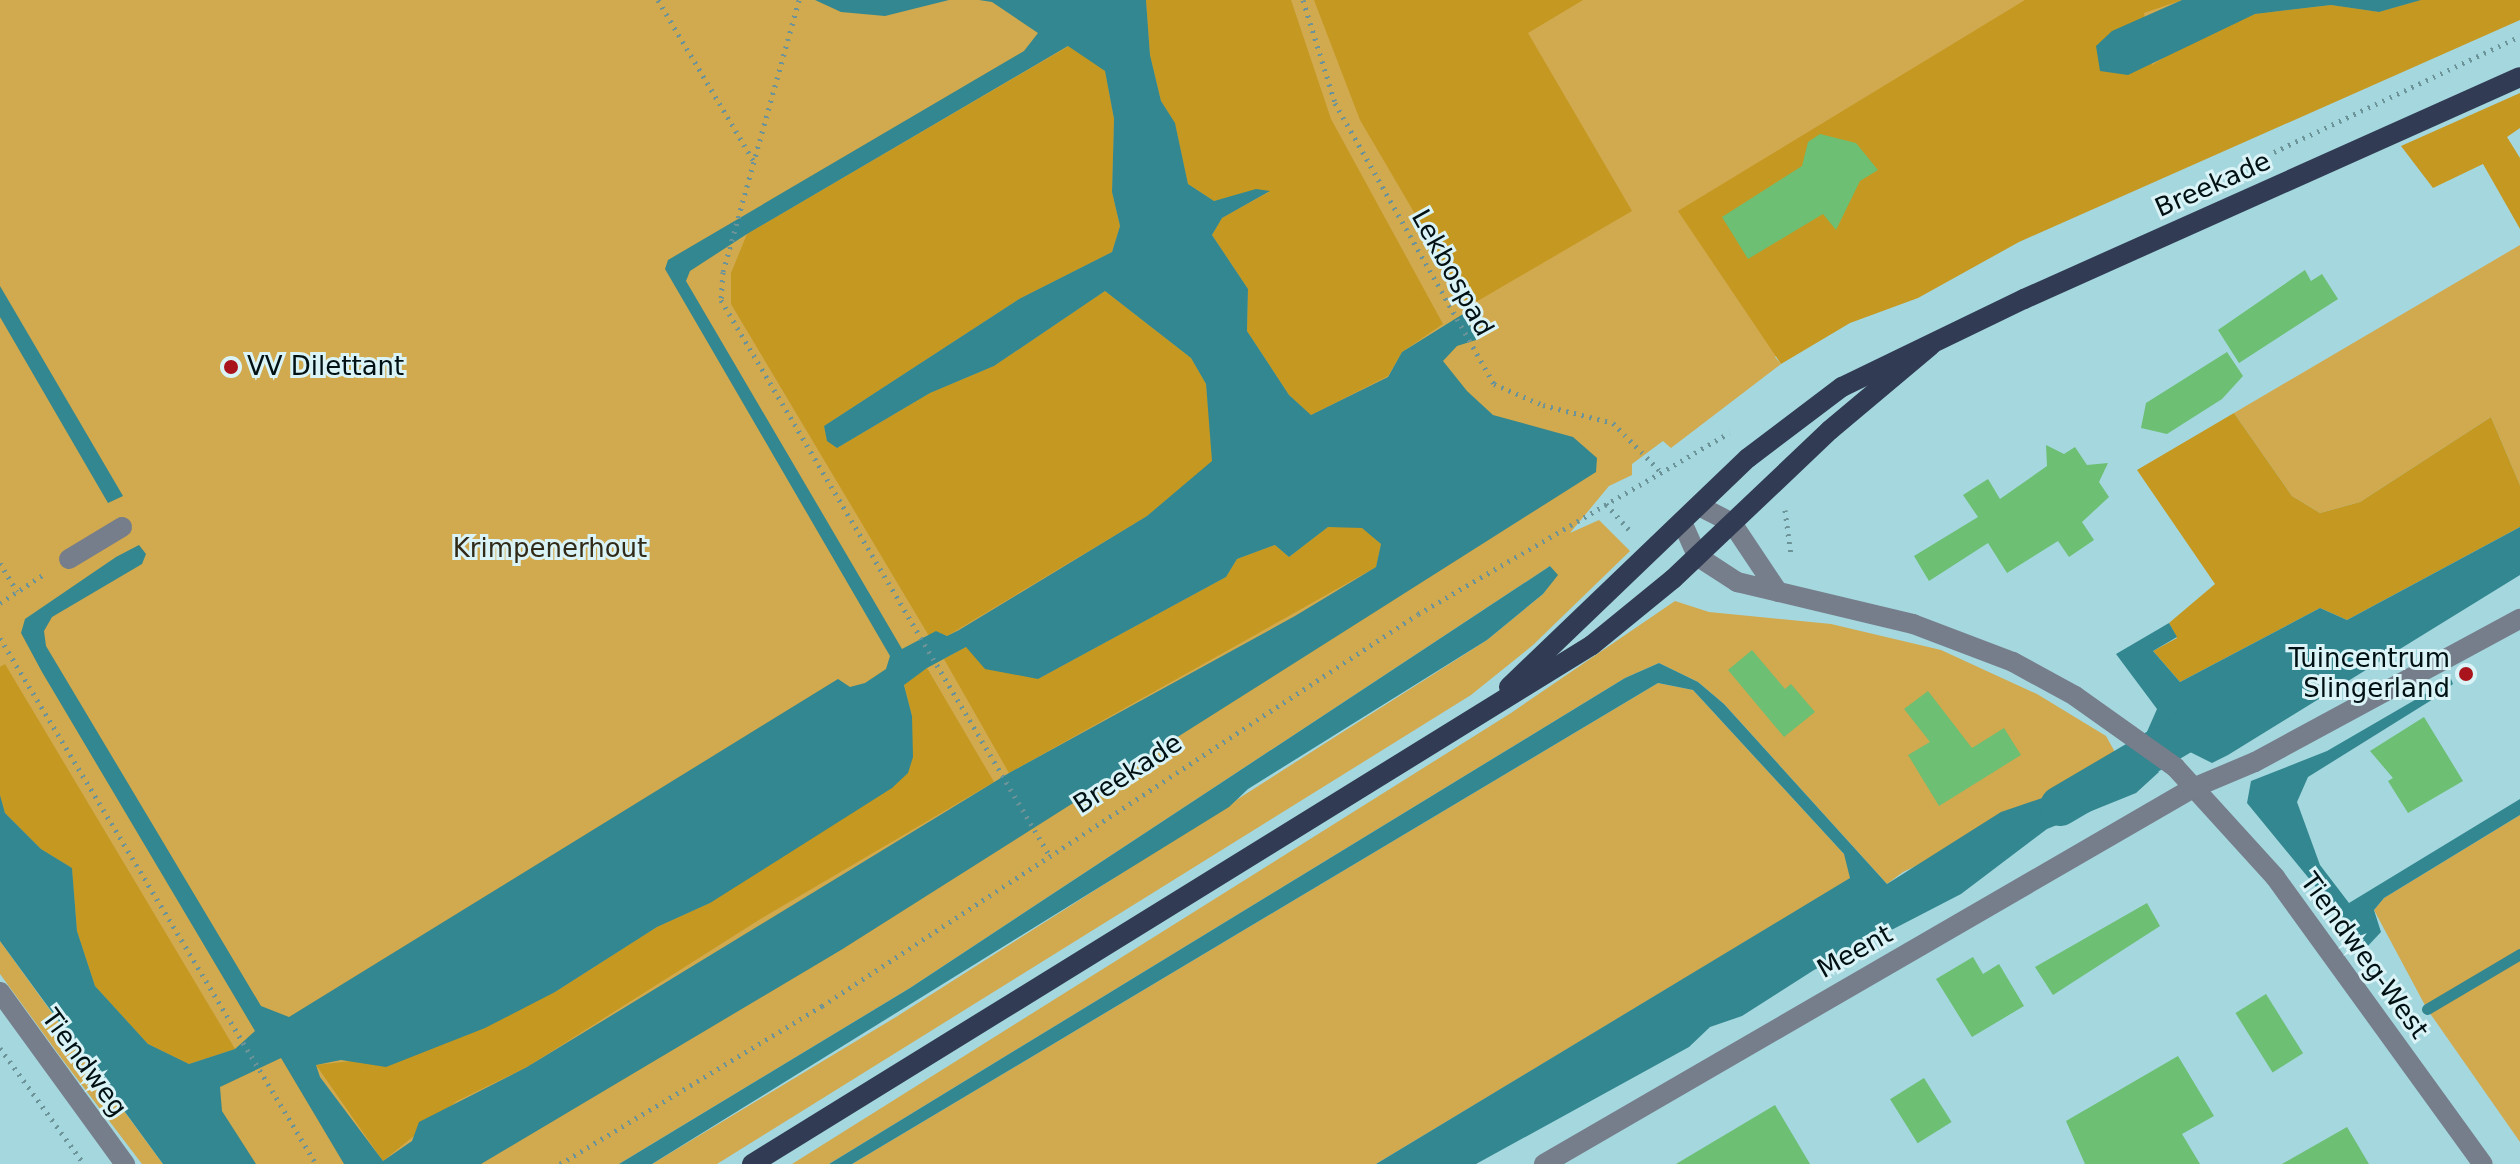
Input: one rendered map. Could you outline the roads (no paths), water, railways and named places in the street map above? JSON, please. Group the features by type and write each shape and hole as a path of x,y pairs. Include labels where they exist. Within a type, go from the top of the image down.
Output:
{"main road":[{"name":"Breekade","path":"1495,701 1781,430 1829,396 1930,346 2520,77"},
{"name":"Breekade","path":"752,1164 1397,767 1495,701 1592,645 1697,556 1930,346"}],"street":[{"path":"1699,506 1732,523 1778,592"},
{"path":"1682,522 1697,556"},
{"path":"69,559 122,527"},
{"name":"Tiendweg-West","path":"1697,556 1737,582 1965,641 2075,696 2175,767 2275,877 2483,1164"},
{"path":"2193,788 2255,762 2520,619"},
{"name":"Meent","path":"1544,1164 2193,788"},
{"name":"Tiendweg","path":"0,992 125,1164"}],"water":[{"path":"815,0 949,0 885,16 841,12"},
{"path":"979,0 1146,0 1150,55 1161,101 1175,123 1188,184 1214,201 1256,189 1270,191 1222,218 1212,235 1248,289 1247,331 1289,395 1311,415 1388,377 1402,352 1463,314 1479,339 1457,346 1443,361 1467,391 1493,415 1573,437 1597,458 1596,472 841,950 481,1164 344,1164 281,1058 220,1087 222,1111 256,1164 163,1164 0,941 0,795 5,813 41,849 72,868 77,931 95,986 148,1044 189,1064 235,1049 255,1031 42,672 21,633 25,619 116,557 139,545 146,554 142,564 52,617 44,631 46,646 261,1006 289,1017 838,679 850,687 865,683 886,669 890,656 665,269 668,260 1024,51 1038,33 992,2","holes":["1068,46 1105,71 1114,119 1112,192 1120,226 1112,252 1019,299 824,426 827,441 837,448 930,393 994,366 1105,291 1191,358 1206,384 1212,461 1147,516 959,630 947,636 936,631 902,649 686,281 690,271 747,234","1328,527 1362,528 1381,544 1376,567 1295,616 1009,773 527,1067 419,1122 412,1141 383,1161 320,1077 316,1065 341,1060 386,1067 485,1028 555,992 657,927 710,903 892,788 908,773 913,757 912,716 904,685 927,668 966,647 985,669 1038,679 1226,577 1237,559 1275,545 1289,557"]},
{"path":"2182,0 2421,0 2379,12 2331,5 2255,14 2128,75 2100,71 2096,46 2112,31"},
{"path":"0,286 123,496 108,503 0,317"},
{"path":"2520,527 2520,575 2228,755 2212,763 2184,749 2173,754 2146,734 2157,709 2116,654 2169,623 2177,637 2153,651 2180,682 2320,608 2347,620"},
{"path":"1550,566 1558,575 1543,594 1487,640 1248,789 1229,807 652,1164 619,1164 910,988"},
{"path":"1659,663 1698,682 1724,704 1887,884 2001,812 2125,770 2131,750 2159,772 2136,793 2047,829 1961,894 1814,970 1742,1016 1710,1027 1689,1047 1476,1164 1376,1164 1850,878 1844,854 1693,690 1658,683 852,1164 829,1164 1625,678"},
{"path":"2451,679 2453,684 2430,701 2308,777 2297,802 2320,865 2349,903 2520,799 2520,815 2384,898 2374,910 2381,932 2366,948 2247,803 2251,781 2327,751"}],"waterway":[{"path":"2060,806 2191,729"},
{"path":"2427,1009 2520,954"}],"place":[{"name":"VV Dilettant","path":"231,367"},
{"name":"Tuincentrum Slingerland","path":"2466,674"}],"park label":[{"name":"Krimpenerhout","path":"550,549"}]}
